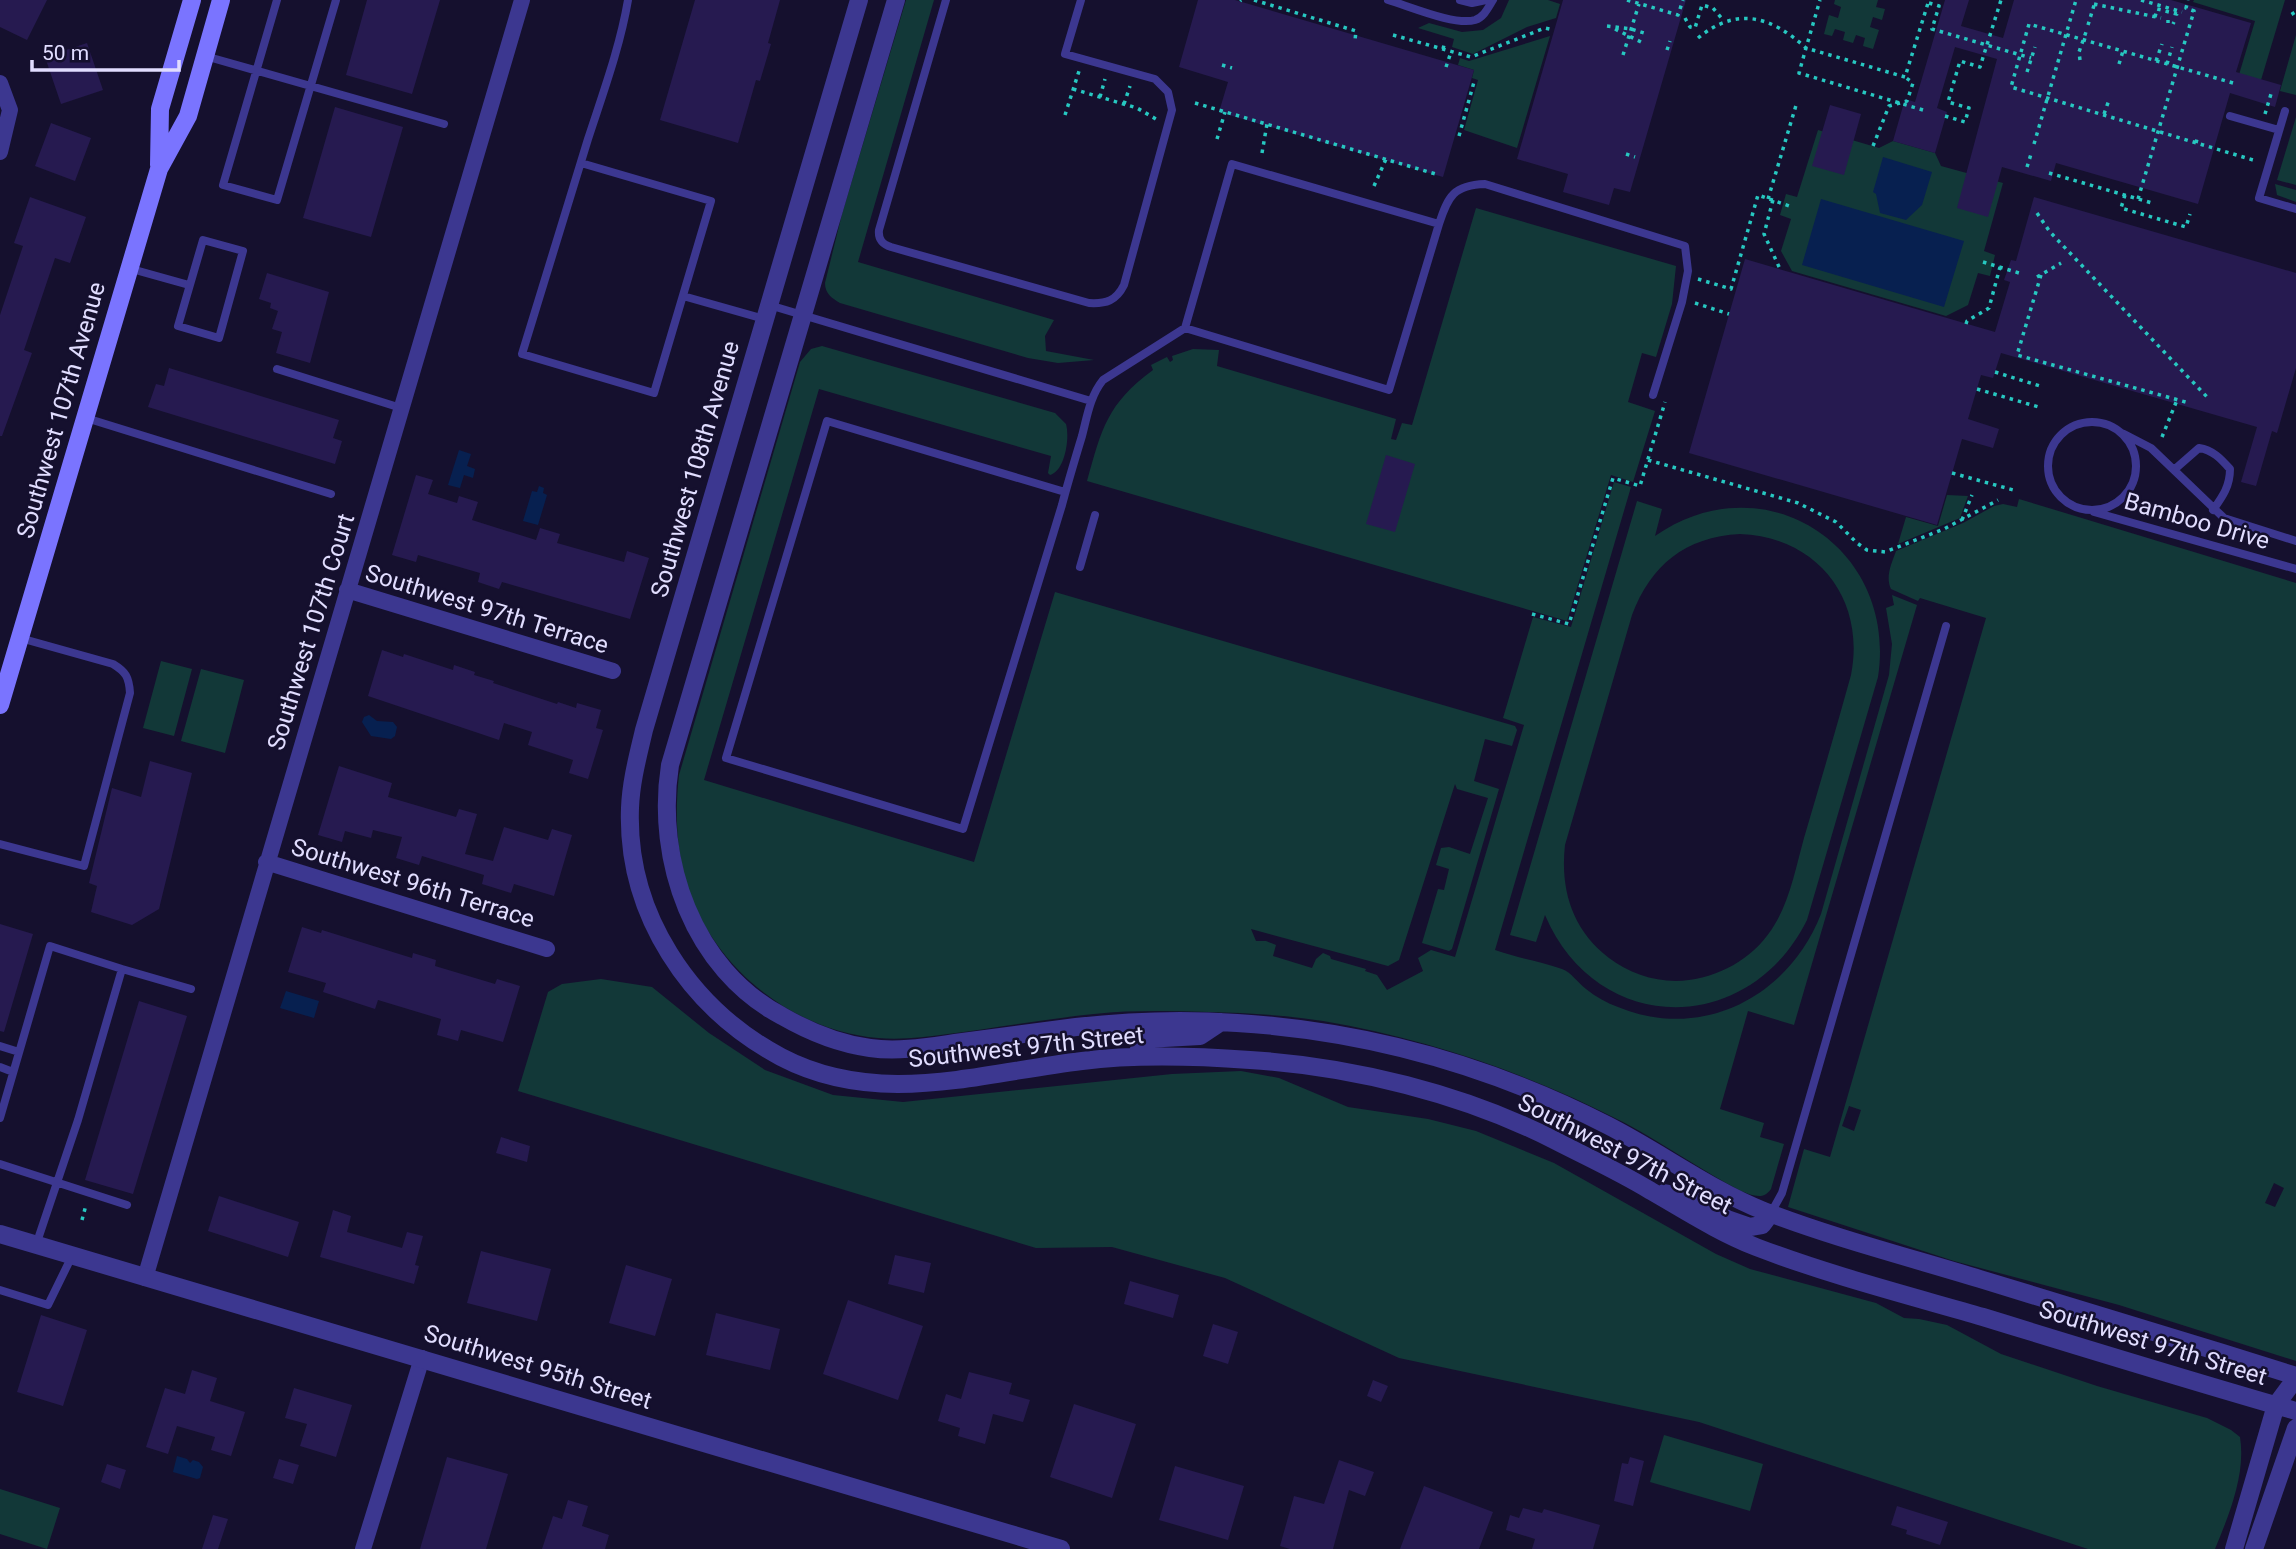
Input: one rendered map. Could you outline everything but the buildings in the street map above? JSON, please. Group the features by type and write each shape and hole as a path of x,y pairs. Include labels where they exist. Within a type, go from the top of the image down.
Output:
{"main road":[{"name":"Southwest 107th Avenue","path":"159,169 160,109 192,0"},
{"name":"Southwest 107th Avenue","path":"0,705 159,169 188,116 221,0"}],"street":[{"name":"Southwest 107th Court","path":"145,1278 522,0"},
{"name":"Southwest 108th Avenue","path":"667,953 646,904 632,852 630,808 635,766 859,0"},
{"path":"803,315 895,0"},
{"path":"0,152 10,118 9,103 1,84"},
{"name":"Southwest 97th Street","path":"803,315 670,765 665,810 668,846 680,891 699,933 729,975 767,1008 816,1032 869,1048 910,1049 1079,1027 1151,1021 1221,1023 1328,1032 1399,1046 1482,1071 1548,1096 1601,1122 1731,1195 1771,1213 1833,1235 2296,1377"},
{"name":"Southwest 97th Terrace","path":"347,590 613,671"},
{"name":"Southwest 96th Terrace","path":"266,862 547,949"},
{"name":"Southwest 97th Street","path":"667,953 699,994 738,1029 781,1057 824,1074 865,1083 910,1086 1082,1061 1135,1057 1229,1058 1322,1068 1399,1085 1454,1099 1527,1128 1650,1190 1731,1237 1784,1257 2296,1410"},
{"path":"1135,1057 1146,1039 1200,1036 1221,1023"},
{"path":"1650,1190 1687,1197 1727,1219 1750,1227 1762,1225 1771,1213"},
{"name":"Southwest 95th Street","path":"0,1234 1061,1549"},
{"path":"363,1549 422,1358"},
{"path":"2234,1549 2276,1405 2296,1377"},
{"path":"2254,1549 2296,1428"}],"lane":[{"path":"277,0 223,185 277,200 336,0"},
{"path":"581,163 710,201 654,393 522,354 622,30 628,0"},
{"path":"946,0 879,230 880,240 904,251 1100,304 1112,300 1124,285 1172,110 1168,92 1155,79 1065,54 1080,1"},
{"path":"1388,0 1449,18 1470,21 1484,15 1493,0"},
{"path":"1460,0 1472,3 1486,0"},
{"path":"205,56 444,124"},
{"path":"2285,111 2259,198 2296,209"},
{"path":"2231,116 2279,130"},
{"path":"1065,492 827,421 726,758 963,829 1065,492 1091,401 1103,380 1185,328 1232,164 1438,224"},
{"path":"1185,328 1389,390 1438,224 1449,198 1470,185 1485,184 1685,246 1687,275 1683,299 1653,395"},
{"path":"203,240 243,251 219,338 178,326 190,285 203,240"},
{"path":"128,268 190,285"},
{"path":"683,296 767,312 803,315 1091,401"},
{"path":"276,369 401,408"},
{"path":"85,418 331,494"},
{"name":"Bamboo Drive","path":"2296,541 2224,518 2151,448 2098,422 2075,425 2057,439 2050,450 2048,472 2057,494 2076,508 2296,569"},
{"name":"Bamboo Drive","path":"2087,510 2097,510 2116,503 2124,497 2134,479 2136,459 2133,449 2120,432"},
{"path":"2175,470 2199,448 2211,451 2222,460 2230,469 2230,479 2227,489 2213,510"},
{"path":"1080,566 1095,515"},
{"path":"1771,1213 1786,1180 1946,626"},
{"path":"0,844 84,866 130,693 129,680 124,671 113,664 20,638"},
{"path":"0,1118 50,946 191,989"},
{"path":"36,1245 78,1120 122,968"},
{"path":"0,1045 19,1052"},
{"path":"0,1067 13,1072"},
{"path":"0,1164 127,1205"},
{"path":"0,1290 48,1305 72,1256"}],"path":[{"path":"1254,0 1356,31 1355,40"},
{"path":"1627,0 1678,15 1683,0"},
{"path":"1820,0 1799,73 1923,110"},
{"path":"1945,116 1965,122 1969,108 1948,102 1960,61 1980,67 2001,0"},
{"path":"2034,144 2076,0"},
{"path":"2138,199 2194,11 2141,0"},
{"path":"2155,17 2157,9 2177,15 2188,0"},
{"path":"1905,77 1929,1 1939,6 1932,29 2031,58"},
{"path":"2088,25 2095,3 2161,18"},
{"path":"1623,55 1639,4"},
{"path":"1685,18 1690,27 1695,28 1702,5 1713,8 1724,21"},
{"path":"2292,12 2296,18"},
{"path":"1698,38 1724,21 1743,18 1768,21 1789,32 1806,48 1905,77 1913,83 1907,102 1889,106 1872,146"},
{"path":"2233,83 2029,24 2011,87 2139,128 2198,142 2253,160"},
{"path":"1607,26 1644,33"},
{"path":"2039,34 2040,27"},
{"path":"1393,35 1471,57 1545,28 1554,30"},
{"path":"1613,28 1628,39"},
{"path":"2080,60 2079,52 2086,32"},
{"path":"1619,39 1642,42"},
{"path":"1443,49 1446,41"},
{"path":"1667,50 1670,41"},
{"path":"2157,61 2162,44"},
{"path":"2027,72 2035,47"},
{"path":"2167,64 2172,47"},
{"path":"2000,49 2021,55"},
{"path":"1446,66 1451,51"},
{"path":"2119,64 2123,51"},
{"path":"1222,65 1232,68"},
{"path":"1066,115 1079,70"},
{"path":"1100,97 1105,77"},
{"path":"1459,136 1474,82 1471,81"},
{"path":"1124,104 1130,85"},
{"path":"1073,89 1137,108 1161,121"},
{"path":"2263,120 2271,94"},
{"path":"2104,115 2109,100"},
{"path":"1780,269 1764,234 1797,102"},
{"path":"1195,103 1439,175"},
{"path":"1217,139 1225,111"},
{"path":"1262,153 1267,124"},
{"path":"2027,167 2032,151"},
{"path":"1626,154 1635,157"},
{"path":"1374,186 1386,159"},
{"path":"2049,173 2152,203"},
{"path":"1687,275 1731,289 1758,195 1792,207"},
{"path":"2125,195 2121,208 2186,227 2190,214"},
{"path":"2037,213 2050,232 2209,400"},
{"path":"1983,262 2019,272"},
{"path":"2062,263 2039,276 2017,355 2189,403"},
{"path":"1966,324 1967,320 1989,308 2000,267"},
{"path":"1683,299 1729,314"},
{"path":"1995,372 2040,386"},
{"path":"1977,389 2042,408"},
{"path":"1532,614 1569,624 1613,478 1640,486 1666,402 1653,395"},
{"path":"2162,437 2177,400"},
{"path":"1648,460 1798,503 1836,522 1867,550 1885,552 1962,520 1998,500"},
{"path":"1952,473 2017,491"},
{"path":"1962,520 1972,495"},
{"path":"82,1220 87,1203"}],"green space":[{"path":"906,0 934,0 858,262 1054,320 1045,336 1046,351 1094,360 1058,363 1028,358 840,303 828,293 825,283 842,214"},
{"path":"1509,0 1548,0 1560,4 1556,18 1527,27 1473,54 1452,47 1454,39 1418,28 1429,23 1462,32 1483,30 1501,18"},
{"path":"1835,0 1878,0 1876,7 1885,9 1882,20 1873,17 1870,27 1879,30 1873,49 1863,46 1865,38 1856,35 1853,43 1843,40 1845,32 1835,29 1832,36 1824,34 1829,15 1838,18 1841,7 1834,4"},
{"path":"2285,0 2261,80 2238,78 2255,21 2193,2"},
{"path":"2296,35 2296,95 2280,91"},
{"path":"1550,36 1517,148 1464,130 1478,80 1472,78 1474,70 1458,65 1460,58 1469,61"},
{"path":"2296,117 2296,185 2277,180"},
{"path":"1818,130 1879,148 1893,141 1935,153 1941,166 2003,183 1984,251 1995,255 1990,276 1978,273 1968,305 1946,316 1792,271 1781,251 1791,219 1780,215 1786,194 1797,197"},
{"path":"2275,184 2296,190 2296,202 2277,195"},
{"path":"1476,208 1676,266 1672,304 1656,357 1642,353 1628,402 1655,411 1633,482 1611,475 1567,621 1087,481 1108,418 1125,394 1153,370 1151,365 1167,357 1170,362 1173,360 1172,356 1193,349 1219,350 1217,366 1396,419 1391,439 1396,440 1402,423 1412,425"},
{"path":"822,346 1055,413 1066,424 1063,461 1050,475 1048,473 1051,456 819,389 704,780 974,862 1055,592 1515,726 1517,730 1512,746 1485,739 1474,781 1499,789 1452,949 1449,951 1422,943 1438,889 1444,890 1449,869 1436,865 1441,848 1449,847 1470,854 1488,798 1457,789 1455,784 1399,960 1388,966 1251,929 1256,941 1276,945 1273,956 1312,968 1323,953 1331,959 1377,975 1387,990 1423,971 1418,958 1431,950 1455,957 1524,725 1503,718 1533,617 1571,627 1614,482 1631,487 1495,950 1565,970 1590,992 1614,1005 1650,1016 1681,1019 1711,1015 1739,1004 1765,989 1788,968 1807,943 1821,914 1889,675 1892,644 1886,608 1894,605 1892,595 1917,605 1794,1025 1748,1011 1720,1109 1764,1123 1760,1137 1784,1144 1768,1193 1757,1196 1741,1191 1625,1123 1516,1074 1440,1048 1363,1029 1309,1019 1266,1015 1137,1011 1076,1016 922,1037 878,1038 846,1033 815,1022 786,1008 759,989 714,941 698,913 686,882 677,829 679,775 800,362 811,349"},
{"path":"1947,495 1968,496 1960,518 1898,544 1906,517 1938,526"},
{"path":"2019,499 2296,583 2296,1361 2119,1305 1954,1261 1788,1207 1804,1149 1830,1157 1986,618 1920,598 1918,601 1891,589 1891,565 1896,551 1963,523 1994,506 2003,504 2017,507","holes":["1849,1106 1861,1110 1854,1131 1842,1126","2274,1183 2284,1188 2275,1207 2265,1203"]},
{"path":"1637,501 1662,509 1655,536 1697,515 1739,508 1779,513 1815,529 1845,555 1867,589 1879,630 1878,677 1807,920 1781,958 1749,986 1712,1002 1674,1007 1635,1001 1600,984 1569,955 1545,915 1536,942 1510,935","holes":["1740,534 1767,538 1792,547 1813,560 1830,577 1843,598 1851,621 1854,647 1851,675 1789,893 1768,935 1739,962 1715,973 1678,981 1647,977 1609,958 1586,935 1571,908 1567,893 1565,845 1632,615 1649,582 1672,557 1703,541"]},
{"path":"161,661 192,669 174,736 143,728"},
{"path":"201,669 244,680 225,753 181,741"},
{"path":"601,979 652,987 709,1033 765,1070 833,1095 903,1102 1172,1074 1241,1071 1279,1078 1348,1107 1428,1119 1476,1131 1554,1163 1716,1254 1750,1269 1876,1303 1904,1318 1947,1325 2001,1354 2207,1418 2240,1437 2241,1465 2231,1508 2215,1549 2088,1549 1699,1422 1399,1358 1225,1278 1112,1247 1036,1248 518,1091 548,992 562,984"},
{"path":"1664,1435 1763,1464 1750,1511 1650,1482"},
{"path":"0,1489 60,1508 47,1549 0,1534"}],"water":[{"path":"1883,157 1932,172 1922,205 1906,220 1880,213 1876,194 1873,192"},
{"path":"1821,199 1964,241 1944,307 1802,265"},
{"path":"459,450 471,454 467,466 475,469 473,478 464,475 460,488 448,485"},
{"path":"539,486 544,488 543,493 547,495 538,525 523,521 532,491 537,492"},
{"path":"369,715 377,721 393,722 397,727 395,736 391,739 371,736 362,722 364,717"},
{"path":"286,991 319,1001 314,1018 280,1008"},
{"path":"177,1456 190,1463 193,1460 199,1462 203,1467 200,1478 173,1472"}]}
